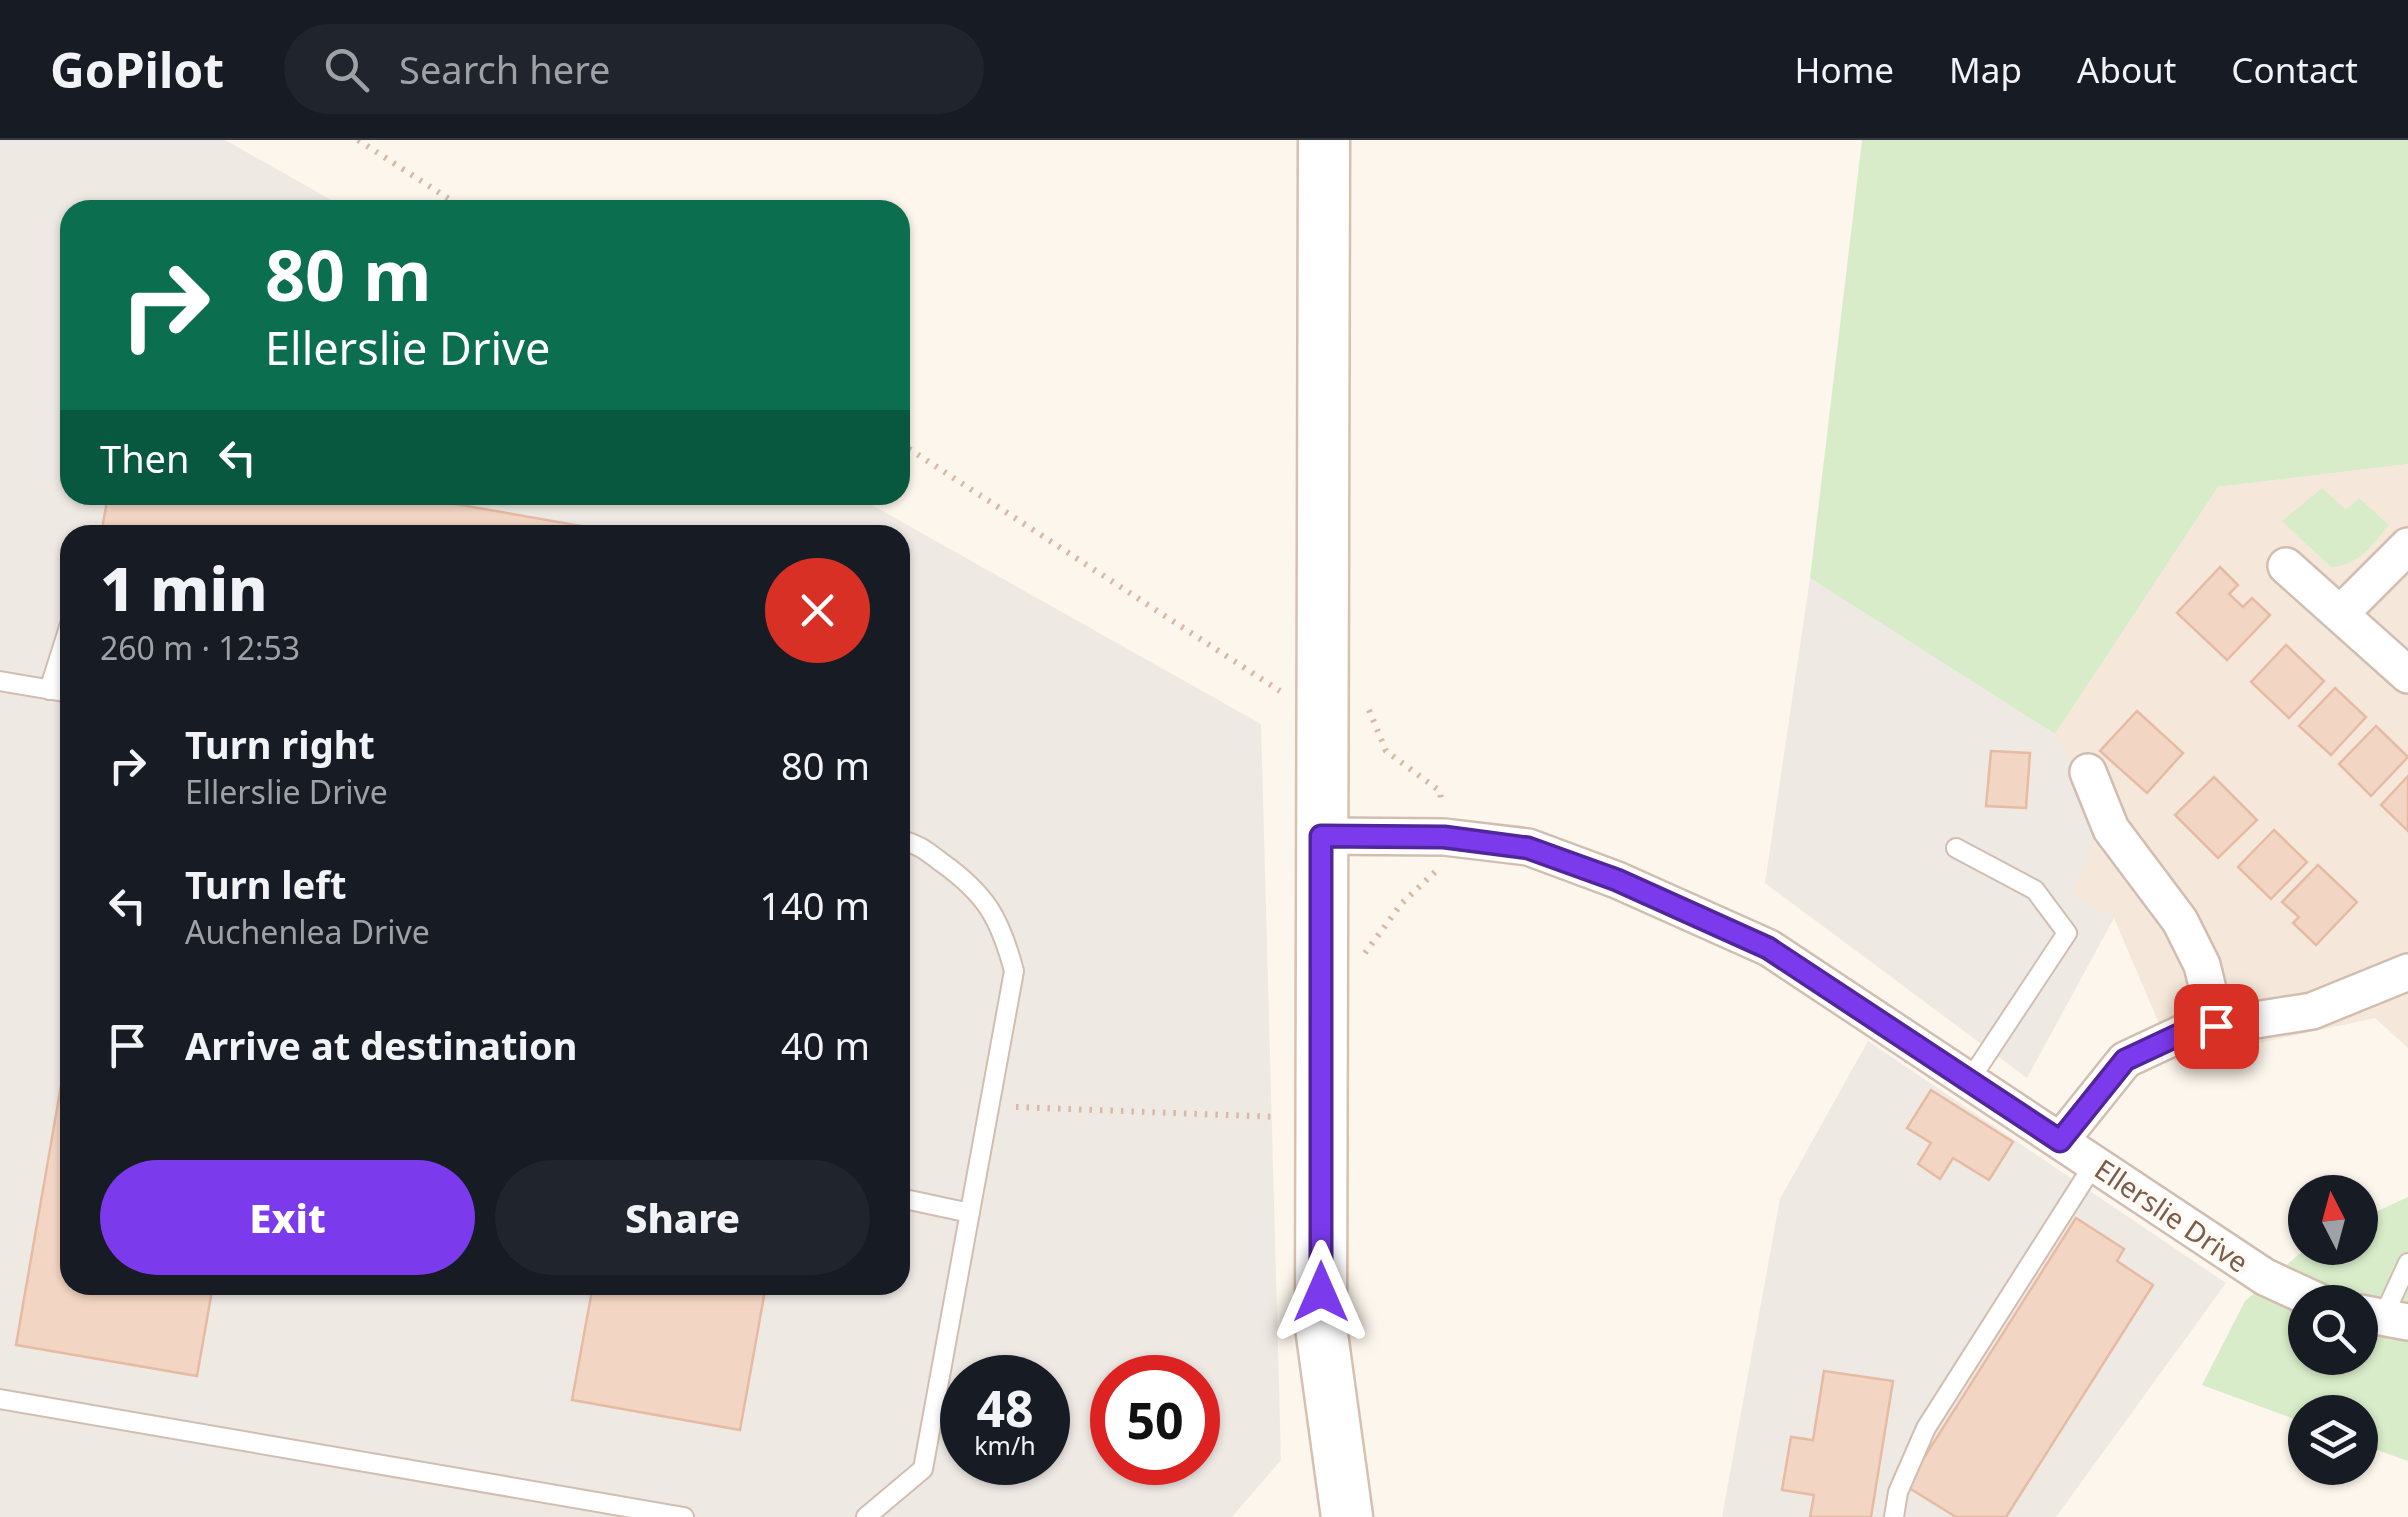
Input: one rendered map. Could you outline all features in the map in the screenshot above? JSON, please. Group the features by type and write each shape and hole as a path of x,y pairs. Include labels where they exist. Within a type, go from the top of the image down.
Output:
{"main road":[{"path":"1324,140 1321,1327 1347,1517"}],"street":[{"path":"2340,614 2408,546"},
{"path":"2286,566 2408,675"},
{"path":"2088,772 2111,829 2180,922 2202,965 2216,1026"},
{"name":"Ellerslie Drive","path":"1321,836 1444,837 1528,848 1617,880 1768,948 2265,1277 2288,1288"},
{"path":"2060,1141 2125,1060 2187,1031 2312,1012 2408,972"}],"lane":[{"path":"49,690 60,655"},
{"path":"0,681 60,692"},
{"path":"866,1517 922,1469 1014,971 1002,926 974,885 910,841"},
{"path":"1956,848 2036,890 2067,933 1969,1081"},
{"path":"1894,1517 1898,1492 1926,1428 2094,1164"},
{"path":"910,1200 970,1213"},
{"path":"2384,1317 2408,1263"},
{"path":"0,1399 684,1517"}],"path":[{"path":"358,140 451,200"},
{"path":"910,450 1322,718"},
{"path":"990,1106 1321,1119"}],"shaded area":[{"path":"0,140 225,140 331,200 60,200 60,505 872,505 907,525 60,525 60,1295 910,1295 910,527 1261,724 1281,1460 1232,1517 0,1517"},
{"path":"2408,464 2408,1048 2375,1018 2175,1061 2114,918 2072,894 2055,734 2218,487"},
{"path":"1810,578 2055,734 2078,773 2093,848 2072,893 2114,918 2027,1078 1765,883"},
{"path":"1868,1041 2226,1283 2056,1517 1722,1517 1780,1199"}],"green space":[{"path":"1862,140 2408,140 2408,464 2218,487 2055,734 1810,578"},
{"path":"2322,488 2346,510 2359,498 2389,525 2350,563 2331,567 2282,521"},
{"path":"2408,1197 2408,1461 2378,1450 2378,1395 2288,1395 2288,1417 2202,1385 2245,1301 2288,1264 2378,1265 2378,1211"}],"building":[{"path":"106,505 461,505 575,525 103,525"},
{"path":"2220,567 2238,585 2229,594 2243,607 2252,598 2270,615 2227,660 2177,613"},
{"path":"2286,645 2324,681 2289,718 2251,682"},
{"path":"2335,688 2366,717 2331,755 2299,726"},
{"path":"2137,711 2183,753 2147,793 2100,751"},
{"path":"2376,726 2408,757 2371,796 2339,764"},
{"path":"1991,751 2030,753 2026,808 1986,806"},
{"path":"2408,776 2408,831 2381,805"},
{"path":"2214,777 2257,820 2218,858 2175,815"},
{"path":"2274,830 2307,862 2271,899 2238,867"},
{"path":"2318,865 2357,902 2316,945 2293,923 2299,917 2282,902"},
{"path":"1931,1090 2013,1142 1989,1180 1953,1158 1940,1179 1918,1164 1931,1143 1907,1128"},
{"path":"60,1092 60,1295 211,1295 197,1376 16,1345"},
{"path":"2076,1218 2124,1249 2117,1261 2153,1285 2006,1517 1956,1517 1906,1486"},
{"path":"591,1295 764,1295 740,1430 572,1400"},
{"path":"1824,1371 1893,1381 1871,1517 1810,1517 1814,1495 1782,1490 1791,1437 1813,1440"}],"route":[{"path":"1321,1292 1321,836 1444,837 1528,848 1617,880 1768,948 2060,1141 2125,1060 2187,1031 2216,1026"}]}
